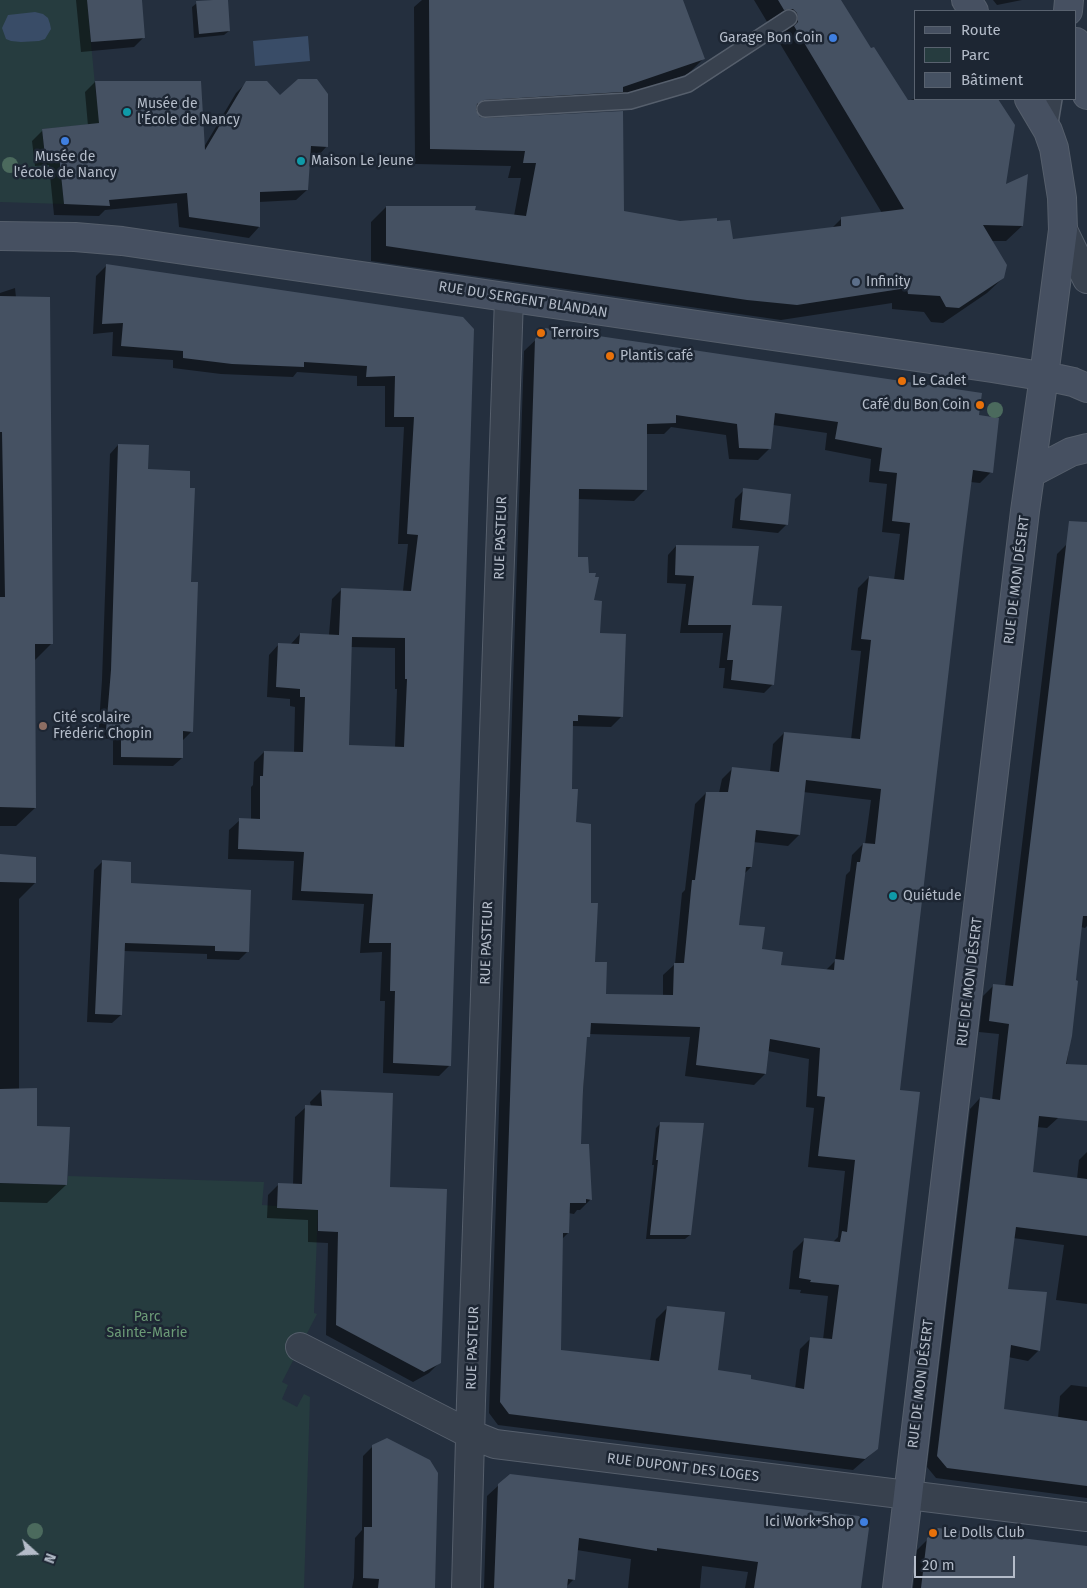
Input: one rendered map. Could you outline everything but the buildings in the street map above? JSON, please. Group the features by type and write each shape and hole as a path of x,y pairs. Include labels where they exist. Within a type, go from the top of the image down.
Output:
{"main road":[{"path":"1077,47 1087,95"},
{"name":"RUE DE MON DÉSERT","path":"897,1588 1062,230 1062,198 1059,171 1048,131 1030,100"},
{"name":"RUE DU SERGENT BLANDAN","path":"0,236 122,241 1044,376 1073,382 1087,388"},
{"path":"1031,473 1071,452 1087,448"}],"street":[{"path":"1062,230 1087,279"},
{"name":"RUE PASTEUR","path":"466,1588 510,298"},
{"name":"RUE DUPONT DES LOGES","path":"300,1347 470,1434 495,1444 1087,1517"}],"lane":[{"path":"485,109 630,101 680,87 688,84 789,18"},
{"path":"1048,131 1054,100"}],"green space":[{"path":"0,0 87,0 96,96 103,123 42,129 45,156 59,155 64,204 0,202"},
{"name":"Parc Sainte-Marie","path":"68,1176 264,1182 262,1205 304,1210 318,1208 314,1313 317,1314 282,1382 288,1385 282,1399 297,1407 304,1394 310,1397 304,1588 0,1588 0,1183 67,1185"}],"water":[{"path":"35,12 43,14 48,18 51,29 45,39 21,42 6,39 2,28 8,15"},
{"path":"308,36 310,61 255,66 253,41"}],"place":[{"name":"Garage Bon Coin","path":"833,38"},
{"name":"Musée de l'École de Nancy","path":"127,112"},
{"name":"Musée de l'école de Nancy","path":"65,141"},
{"name":"Maison Le Jeune","path":"301,161"},
{"name":"Infinity","path":"856,282"},
{"name":"Terroirs","path":"541,333"},
{"name":"Plantis café","path":"610,356"},
{"name":"Le Cadet","path":"902,381"},
{"name":"Café du Bon Coin","path":"980,405"},
{"name":"Cité scolaire Frédéric Chopin","path":"43,726"},
{"name":"Quiétude","path":"893,896"},
{"name":"Ici Work+Shop","path":"864,1522"},
{"name":"Le Dolls Club","path":"933,1533"}]}
